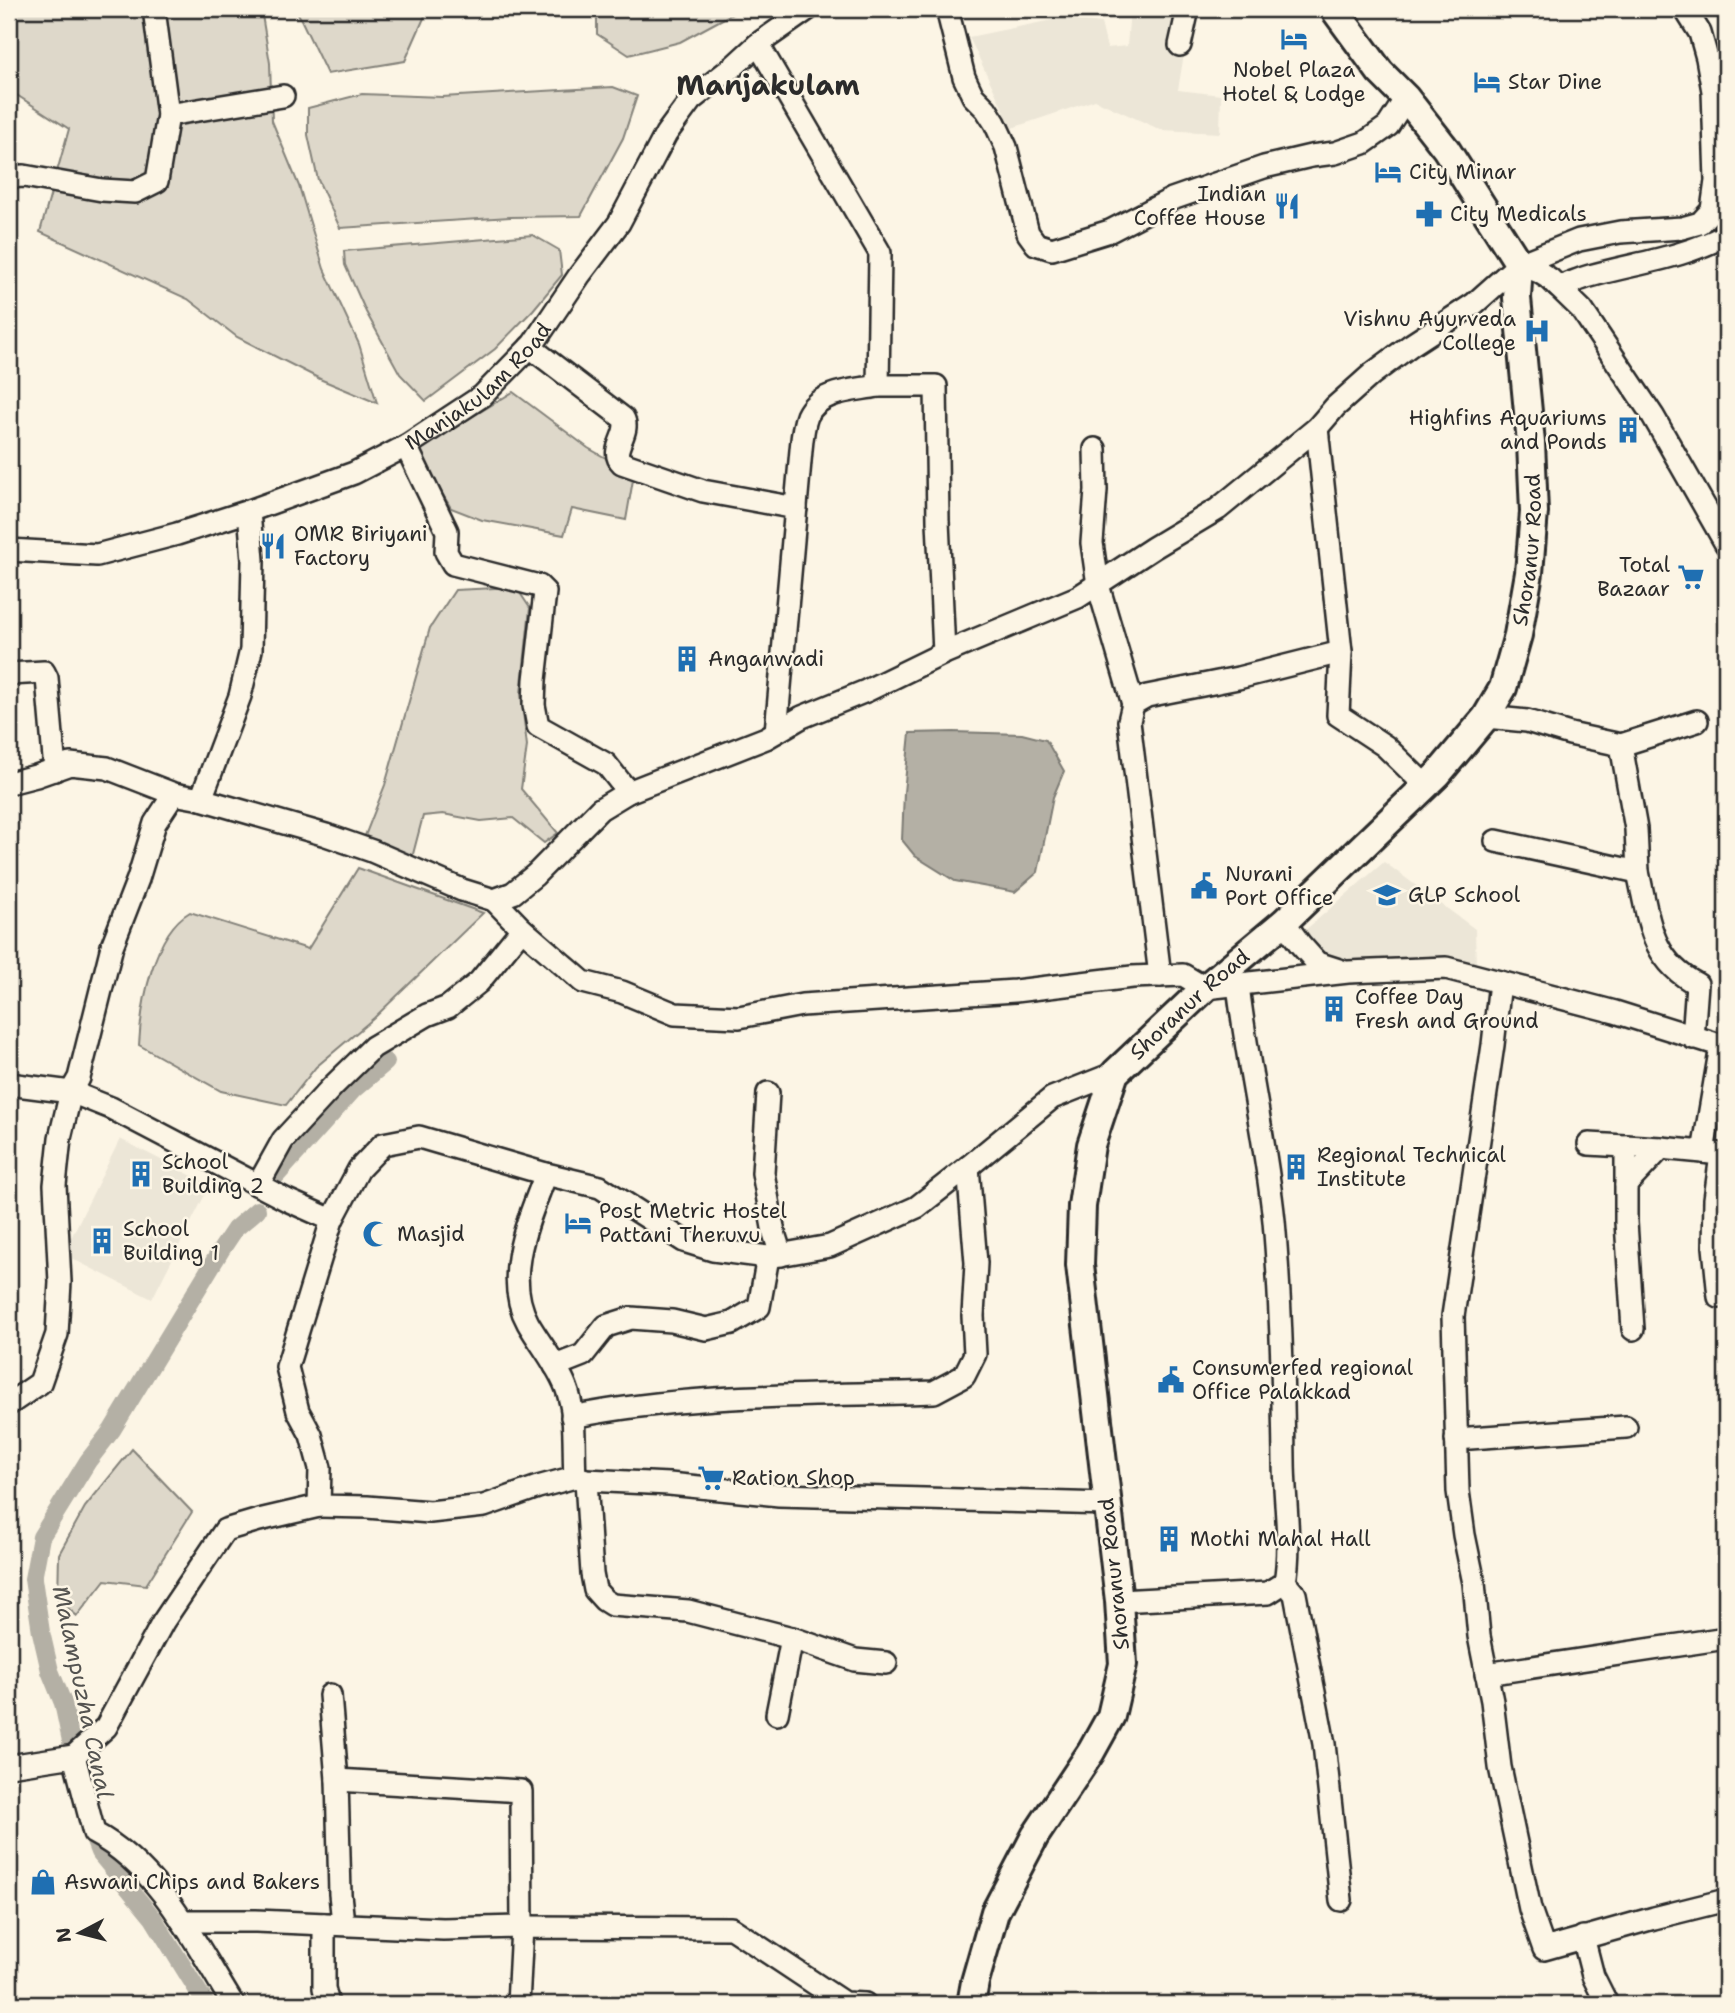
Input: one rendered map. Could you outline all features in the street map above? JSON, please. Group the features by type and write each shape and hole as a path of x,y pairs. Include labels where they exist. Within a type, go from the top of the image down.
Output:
{"main road":[{"name":"Shoranur Road","path":"971,2004 995,1912 1035,1836 1091,1752 1111,1716 1123,1664 1119,1601 1080,1265 1082,1206 1091,1145 1115,1073 1205,988 1284,922 1438,774 1486,717 1503,688 1518,635 1529,573 1534,512 1531,443 1533,280 1446,149 1406,98 1380,72 1334,9"},
{"name":"Shoranur Road","path":"1348,9 1406,98"}],"street":[{"path":"9,177 24,176 102,190 135,192 157,181 168,115 154,9"},
{"name":"Manjakulam Road","path":"9,550 97,555 249,511 354,473 406,446 482,396 530,347 619,223 666,134 691,100 758,44 808,9"},
{"path":"947,9 964,77 973,96 986,108 995,123 1006,147 1028,233 1036,244 1052,249 1110,231 1172,199 1264,167 1335,153 1364,143 1388,126 1406,98"},
{"path":"1180,45 1188,9"},
{"path":"1533,280 1579,240 1620,232 1682,228 1700,223 1712,209 1716,181 1713,90 1700,33 1685,9"},
{"path":"758,44 880,253 878,386"},
{"path":"168,115 283,96"},
{"path":"494,900 513,893 535,875 600,809 628,792 766,738 802,717 1078,597 1218,509 1317,428 1335,407 1372,374 1474,304 1533,280 1591,276 1677,255 1726,235"},
{"path":"1533,280 1582,310 1653,416 1726,544"},
{"path":"530,347 623,418 626,428 617,453 622,463 703,491 796,508"},
{"path":"776,732 801,450 806,419 812,407 827,396 878,386 936,386 944,653"},
{"path":"1317,428 1340,652 1338,715 1385,746 1426,786"},
{"path":"406,446 447,531 446,552 453,564 539,586 545,592 535,680 534,705 538,726 606,764 628,792"},
{"path":"1095,449 1096,490 1092,543 1098,584 1133,704 1129,721 1160,976"},
{"path":"201,799 240,696 251,650 253,560 249,511"},
{"path":"1133,704 1147,696 1238,678 1340,652"},
{"path":"9,674 44,672 47,678 55,769"},
{"path":"1486,717 1527,721 1621,745 1697,721"},
{"path":"1621,745 1636,829 1638,873 1654,941 1670,963 1683,976 1697,984 1693,1038"},
{"path":"9,785 70,764 107,768 174,794 201,799 337,839 434,876 462,890 494,900 522,929 583,982 622,992 675,1014 739,1017 802,1005 1014,991 1132,977 1183,975 1205,988 1348,972 1446,968 1615,1012 1723,1047 1714,1247 1719,1297"},
{"path":"9,1404 40,1383 57,1334 60,1282 55,1185 60,1138 71,1092 79,1078 112,946 138,879 155,824 174,794"},
{"path":"1496,841 1638,873"},
{"path":"1284,922 1317,963 1348,972"},
{"path":"258,1185 283,1140 373,1047 428,1014 448,1007 479,982 522,929"},
{"path":"1500,982 1469,1217 1453,1315 1456,1438 1458,1491 1474,1583 1479,1636 1492,1701 1500,1766 1530,1909 1544,1949 1726,1900"},
{"path":"1119,1601 1268,1592 1285,1582 1289,1561 1280,1298 1273,1219 1238,985"},
{"path":"319,1507 320,1468 311,1435 298,1411 287,1367 332,1220 359,1169 383,1143 419,1137 600,1187 684,1241 713,1250 775,1256 830,1247 917,1207 1052,1098 1115,1073"},
{"path":"9,1084 71,1092 111,1108 258,1185 332,1220"},
{"path":"555,1366 583,1355 606,1326 631,1318 672,1321 706,1329 732,1322 759,1307 775,1256 774,1233 763,1173 768,1093"},
{"path":"1588,1144 1661,1147 1717,1154"},
{"path":"1626,1146 1626,1222 1633,1329"},
{"path":"1626,1185 1661,1147"},
{"path":"572,1417 619,1407 688,1400 934,1392 964,1376 975,1354 973,1316 976,1263 968,1167"},
{"path":"546,1174 524,1234 518,1270 519,1300 528,1322 545,1346 566,1388 595,1590 612,1605 688,1611 792,1637 855,1660 886,1662"},
{"path":"1456,1438 1626,1427"},
{"path":"9,1766 74,1756 106,1727 163,1622 225,1530 259,1520 319,1507 367,1507 430,1512 470,1508 484,1506 538,1487 581,1479 670,1484 779,1495 1108,1504"},
{"path":"1285,1582 1295,1594 1324,1744 1341,1900"},
{"path":"777,1714 792,1637"},
{"path":"1486,1674 1726,1638"},
{"path":"328,2004 324,1988 340,1894 337,1780 330,1695"},
{"path":"74,1756 94,1833 115,1844 144,1871 182,1921 233,2004"},
{"path":"337,1780 521,1791 522,1927 518,2004"},
{"path":"182,1921 256,1921 443,1929 731,1928 844,2004 865,2004"},
{"path":"1592,1935 1593,1976 1607,2004"}],"shaded area":[{"path":"9,9 261,9 270,63 272,121 299,186 324,269 359,344 377,403 322,380 237,337 188,299 40,232 69,129 9,90"},
{"path":"296,9 428,9 405,61 327,74"},
{"path":"597,9 741,9 680,42 629,55 597,34"},
{"path":"1130,9 1195,9 1178,90 1221,95 1220,133 1161,130 1095,100 1012,128 969,37 1062,18 1101,23 1107,48 1127,46"},
{"path":"613,87 637,96 623,138 581,216 510,217 340,228 318,180 308,135 308,108 362,94 442,97"},
{"path":"533,235 559,250 562,275 495,349 426,401 400,374 366,312 345,265 344,251"},
{"path":"513,392 588,448 634,474 626,520 572,509 564,535 482,520 451,508 416,451"},
{"path":"516,587 530,608 521,694 527,746 521,789 558,833 544,843 513,818 481,821 443,814 423,816 412,858 363,841 385,785 430,628 455,590"},
{"path":"910,733 1022,734 1046,740 1064,771 1053,797 1038,872 1015,892 955,881 915,856 902,840"},
{"name":"GLP School","path":"1384,862 1475,929 1476,967 1446,960 1337,961 1318,953 1303,932"},
{"path":"358,868 483,913 374,1018 316,1067 286,1105 221,1091 139,1045 151,971 167,936 177,922 190,912 308,949"},
{"path":"120,1139 210,1185 152,1299 63,1254"},
{"path":"132,1449 192,1512 146,1585 105,1580 77,1616 58,1599 59,1554 85,1507"}],"waterway":[{"name":"Malampuzha Canal","path":"275,1177 354,1089 386,1062"},
{"name":"Malampuzha Canal","path":"76,1765 63,1703 50,1671 41,1632 33,1579 41,1537 88,1461 112,1430 221,1250 235,1229 257,1210"},
{"name":"Malampuzha Canal","path":"89,1826 99,1852 153,1918 206,2004"}],"place":[{"name":"Nobel Plaza Hotel & Lodge","path":"1294,39"},
{"name":"Star Dine","path":"1487,82"},
{"name":"City Minar","path":"1388,172"},
{"name":"Indian Coffee House","path":"1287,206"},
{"name":"City Medicals","path":"1429,214"},
{"name":"Vishnu Ayurveda College","path":"1537,331"},
{"name":"Highfins Aquariums and Ponds","path":"1628,430"},
{"name":"OMR Biriyani Factory","path":"273,546"},
{"name":"Total Bazaar","path":"1691,577"},
{"name":"Anganwadi","path":"687,659"},
{"name":"Nurani Port Office","path":"1204,886"},
{"name":"GLP School","path":"1387,895"},
{"name":"Coffee Day Fresh and Ground","path":"1334,1009"},
{"name":"Regional Technical Institute","path":"1296,1167"},
{"name":"School Building 2","path":"141,1174"},
{"name":"Post Metric Hostel Pattani Theruvu","path":"578,1223"},
{"name":"Masjid","path":"376,1234"},
{"name":"School Building 1","path":"102,1241"},
{"name":"Consumerfed regional Office Palakkad","path":"1171,1380"},
{"name":"Ration Shop","path":"711,1478"},
{"name":"Mothi Mahal Hall","path":"1169,1539"},
{"name":"Aswani Chips and Bakers","path":"43,1882"}],"district":[{"name":"Manjakulam","path":"768,85"}]}
